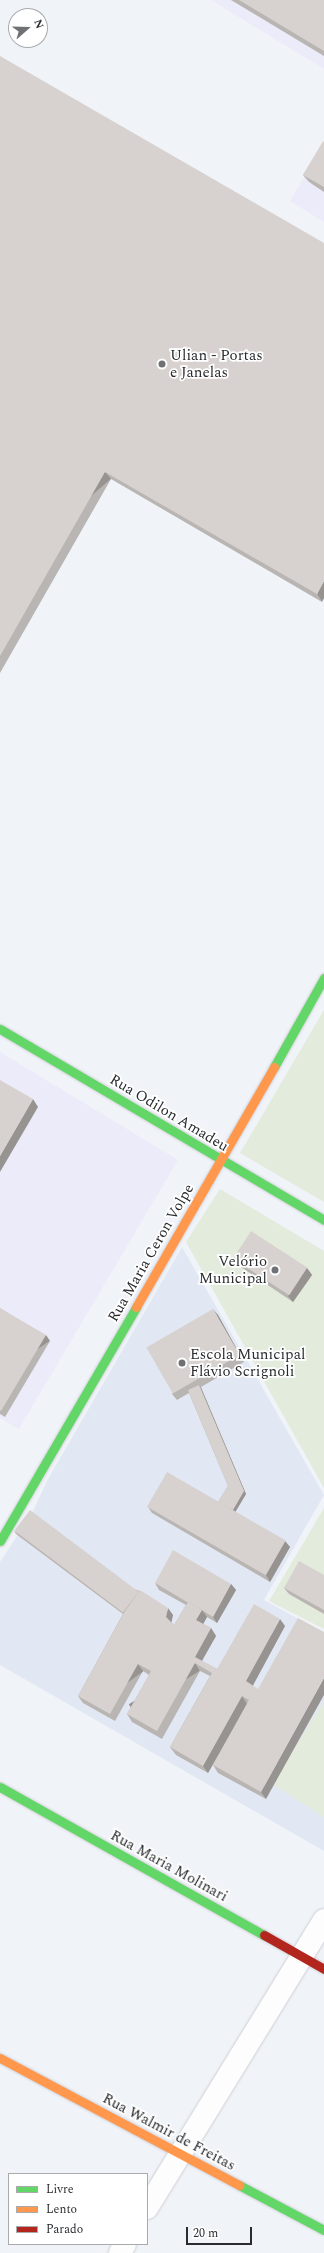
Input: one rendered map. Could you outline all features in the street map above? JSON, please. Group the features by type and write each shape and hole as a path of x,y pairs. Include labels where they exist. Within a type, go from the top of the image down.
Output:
{"street":[{"name":"Rua Maria Ceron Volpe","path":"0,1541 324,978"},
{"name":"Rua Odilon Amadeu","path":"0,1029 324,1220"},
{"name":"Rua Maria Molinari","path":"0,1786 324,1969"},
{"path":"148,2206 324,1920"},
{"name":"Rua Walmir de Freitas","path":"0,2058 324,2230"}],"shaded area":[{"path":"211,0 324,0 324,69"},
{"path":"324,144 324,222 290,201"},
{"path":"0,1052 178,1160 19,1429 0,1418"},
{"path":"182,1247 324,1495 264,1600 324,1633 324,1851 0,1665 0,1562 32,1513 48,1479"}],"green space":[{"path":"324,1010 324,1202 240,1153"},
{"path":"220,1189 324,1251 324,1488 186,1242"},
{"path":"324,1508 324,1629 269,1601"},
{"path":"324,1701 324,1817 272,1784"}],"building":[{"path":"239,0 324,0 324,51"},
{"name":"Ulian - Portas e Janelas","path":"0,56 324,243 324,581 317,594 105,472 0,656"},
{"path":"323,141 324,142 324,187 303,175"},
{"path":"0,1080 33,1099 0,1156"},
{"name":"Velório Municipal","path":"251,1231 307,1267 289,1295 233,1259"},
{"path":"0,1308 46,1335 1,1411 0,1410"},
{"path":"213,1309 240,1355 173,1393 146,1348"},
{"path":"199,1385 244,1491 233,1510 218,1502 228,1486 188,1390"},
{"path":"167,1472 286,1540 266,1575 147,1507"},
{"path":"30,1510 139,1592 123,1613 14,1531"},
{"path":"173,1550 231,1584 213,1617 155,1583"},
{"path":"299,1561 324,1575 324,1610 284,1588"},
{"path":"140,1590 168,1608 166,1617 174,1625 188,1602 202,1610 196,1620 211,1628 195,1657 217,1669 254,1604 280,1619 246,1681 258,1689 298,1618 324,1632 324,1678 261,1792 213,1765 249,1700 242,1696 203,1766 170,1747 212,1673 195,1663 157,1731 127,1714 151,1671 138,1664 110,1714 78,1696 125,1611"}],"traffic: fast":[{"path":"274,1067 324,978"},
{"path":"0,1029 324,1220"},
{"path":"0,1541 136,1307"},
{"path":"0,1787 264,1935"},
{"path":"239,2185 324,2230"}],"traffic: slow":[{"path":"136,1307 274,1067"},
{"path":"0,2058 239,2185"}],"traffic: jam":[{"path":"264,1935 324,1969"}],"place":[{"name":"Ulian - Portas e Janelas","path":"162,364"},
{"name":"Velório Municipal","path":"275,1270"},
{"name":"Escola Municipal Flávio Scrignoli","path":"182,1363"}]}
